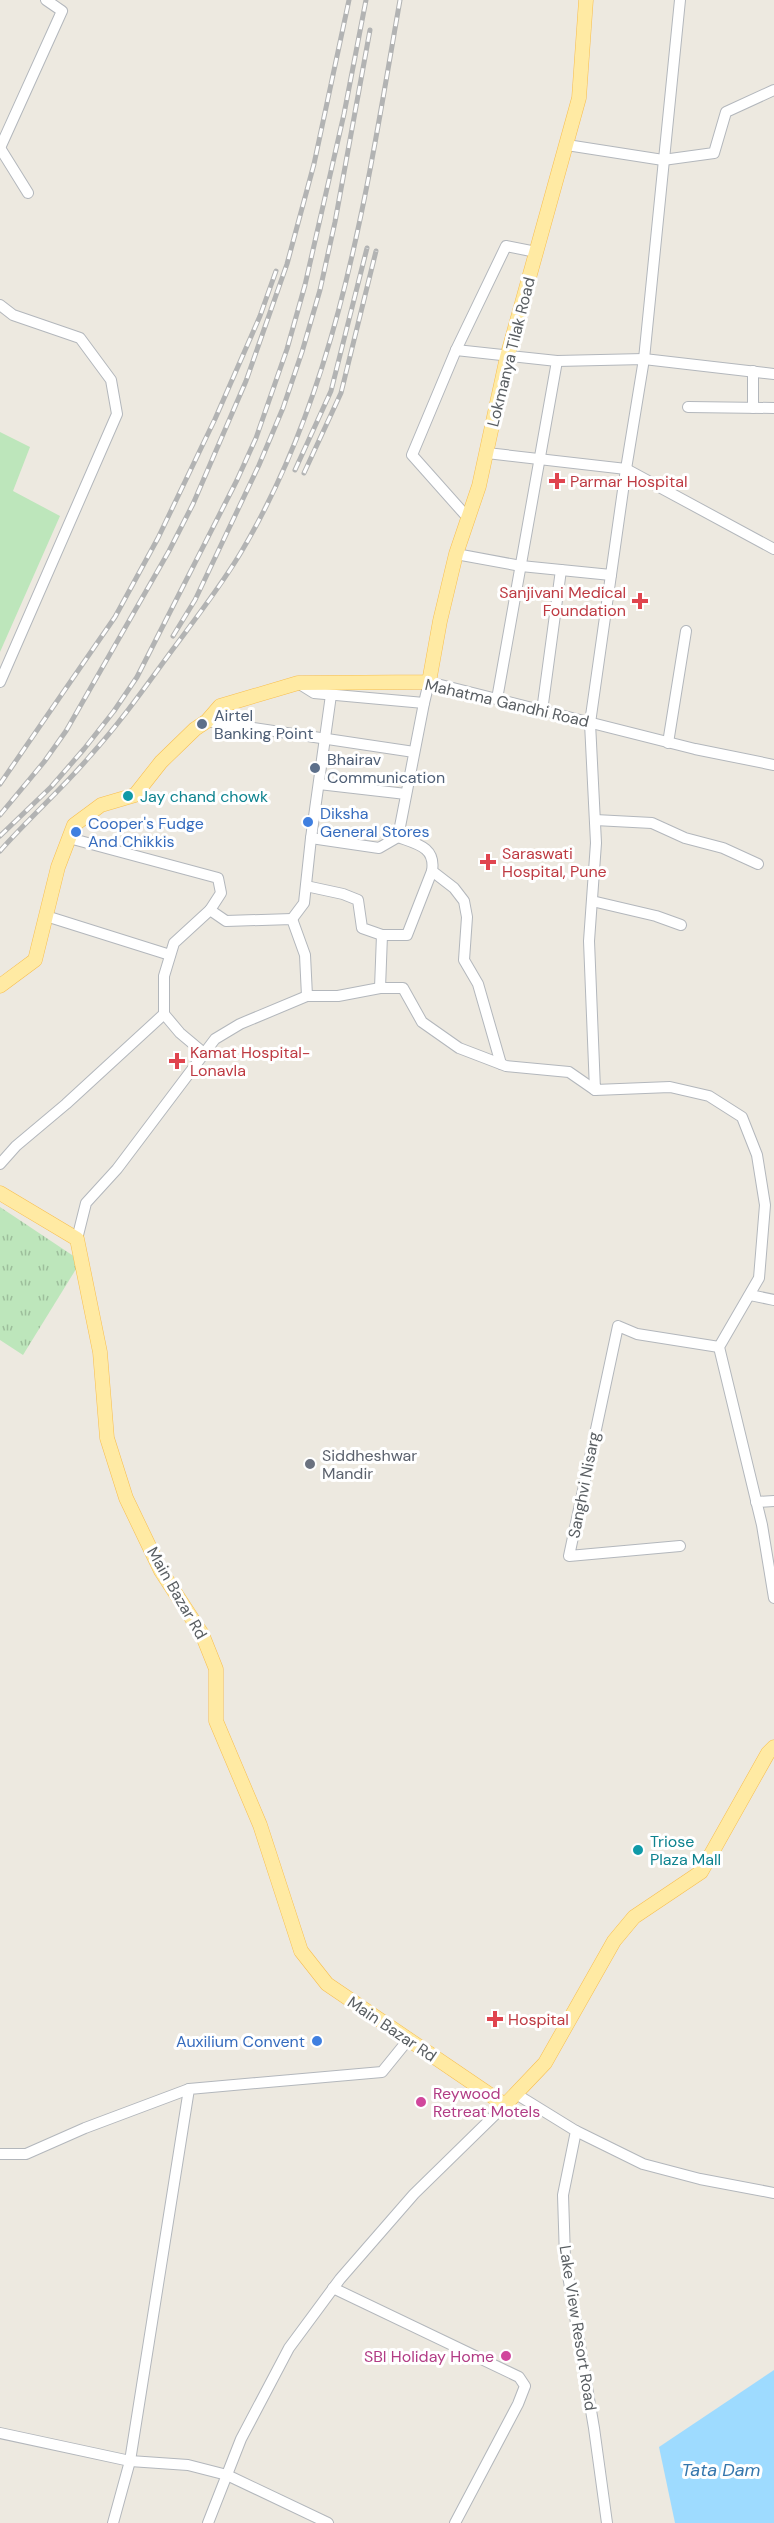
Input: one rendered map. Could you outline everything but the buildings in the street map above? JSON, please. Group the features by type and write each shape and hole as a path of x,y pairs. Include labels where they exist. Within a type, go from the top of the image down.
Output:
{"main road":[{"name":"Lokmanya Tilak Road","path":"429,682 440,621 456,554 487,453 507,357 579,98 586,0"},
{"name":"Mahatma Gandhi Road","path":"0,986 35,960 58,867 74,825 101,805 135,795 161,762 195,729 207,721 220,706 298,683 429,682"},
{"path":"0,1194 76,1239"},
{"name":"Main Bazar Rd","path":"76,1239 100,1352 107,1438 123,1488 161,1571 206,1643 216,1670 216,1721 260,1825 301,1951 327,1984 505,2105"},
{"path":"505,2105 545,2063 614,1941 634,1917 700,1872 774,1747"}],"street":[{"path":"28,193 0,148 62,11 46,0"},
{"path":"595,1090 588,941 596,843 590,723 644,359 680,0"},
{"path":"567,145 663,160 714,153 726,112 774,90"},
{"path":"468,518 412,455 456,350 506,246 536,252"},
{"path":"0,305 13,315 80,338 111,380 117,414 0,682"},
{"path":"456,350 557,361 644,359 774,374"},
{"path":"497,699 557,361"},
{"path":"753,371 753,408"},
{"path":"688,407 774,408"},
{"path":"487,453 626,470 774,549"},
{"path":"456,554 521,566 611,574"},
{"path":"542,711 561,570"},
{"path":"668,743 686,631"},
{"name":"Mahatma Gandhi Road","path":"429,682 668,743 774,765"},
{"name":"Lokmanya Tilak Road","path":"398,837 429,682"},
{"path":"298,683 314,693 424,703"},
{"path":"292,919 304,903 331,695"},
{"path":"207,721 414,752"},
{"path":"319,784 406,794"},
{"path":"595,820 652,823 686,838 723,848 758,864"},
{"path":"306,886 343,894 358,900 362,928 382,935 407,935 434,861 426,848 398,837 379,848 311,838"},
{"path":"69,838 218,878 221,893 210,910 174,943 164,976 164,1014 180,1033 205,1054"},
{"path":"432,871 454,888 464,901 467,917 464,960 478,984 501,1064"},
{"path":"592,901 656,916 681,925"},
{"path":"210,910 226,921 292,919"},
{"path":"46,916 170,955"},
{"path":"292,919 305,955 307,996"},
{"path":"380,988 382,935"},
{"path":"76,1239 86,1203 117,1168 215,1039 240,1024 307,996 338,996 380,988 403,988 422,1022 459,1048 501,1064 569,1072 595,1090 670,1087 709,1096 742,1117 757,1155 765,1205 759,1278 719,1347 756,1502 774,1598"},
{"path":"0,1164 16,1146 66,1104 164,1014"},
{"path":"750,1295 774,1300"},
{"name":"Sanghvi Nisarg","path":"680,1546 569,1556 618,1326 637,1334 719,1347"},
{"path":"756,1502 774,1501"},
{"path":"0,2154 26,2154 85,2128 189,2089 382,2072 408,2040"},
{"path":"113,2523 130,2461 189,2089"},
{"path":"516,2094 576,2131 643,2164 700,2179 774,2193"},
{"path":"208,2523 241,2439 289,2348 333,2288 414,2194 505,2105"},
{"name":"Lake View Resort Road","path":"576,2131 562,2196 565,2258 594,2428 607,2523"},
{"path":"333,2288 519,2377 525,2386 518,2404 455,2523"},
{"path":"0,2433 130,2461 188,2465 227,2475 328,2523"}],"green space":[{"path":"0,432 30,447 13,491 60,516 0,652"},
{"path":"0,1207 81,1261 23,1355 0,1340"}],"water":[{"name":"Tata Dam","path":"774,2370 774,2523 675,2523 659,2447"}],"railway":[{"path":"0,815 44,762 66,731 169,551 193,504 246,381 287,264 314,164 349,0"},
{"path":"0,836 51,787 84,749 137,677 256,438 287,349 305,285 344,114 366,0"},
{"path":"0,851 79,768 133,704 240,554 274,490 303,423 326,355 345,285 375,142 400,0"},
{"path":"173,636 195,600 259,465 283,408 302,352 320,290 335,222 370,30"},
{"path":"295,470 331,391 367,248"},
{"path":"304,473 341,393 376,251"},
{"path":"0,784 115,617 158,538 215,419 260,316 276,271"}],"place":[{"name":"Parmar Hospital","path":"557,481"},
{"name":"Sanjivani Medical Foundation","path":"640,601"},
{"name":"Airtel Banking Point","path":"202,724"},
{"name":"Bhairav Communication","path":"315,768"},
{"name":"Jay chand chowk","path":"128,796"},
{"name":"Diksha General Stores","path":"308,822"},
{"name":"Cooper's Fudge And Chikkis","path":"76,832"},
{"name":"Saraswati Hospital, Pune","path":"488,862"},
{"name":"Kamat Hospital- Lonavla","path":"177,1061"},
{"name":"Siddheshwar Mandir","path":"310,1464"},
{"name":"Triose Plaza Mall","path":"638,1850"},
{"name":"Hospital","path":"495,2019"},
{"name":"Auxilium Convent","path":"317,2041"},
{"name":"Reywood Retreat Motels","path":"421,2102"},
{"name":"SBI Holiday Home","path":"506,2356"}]}
